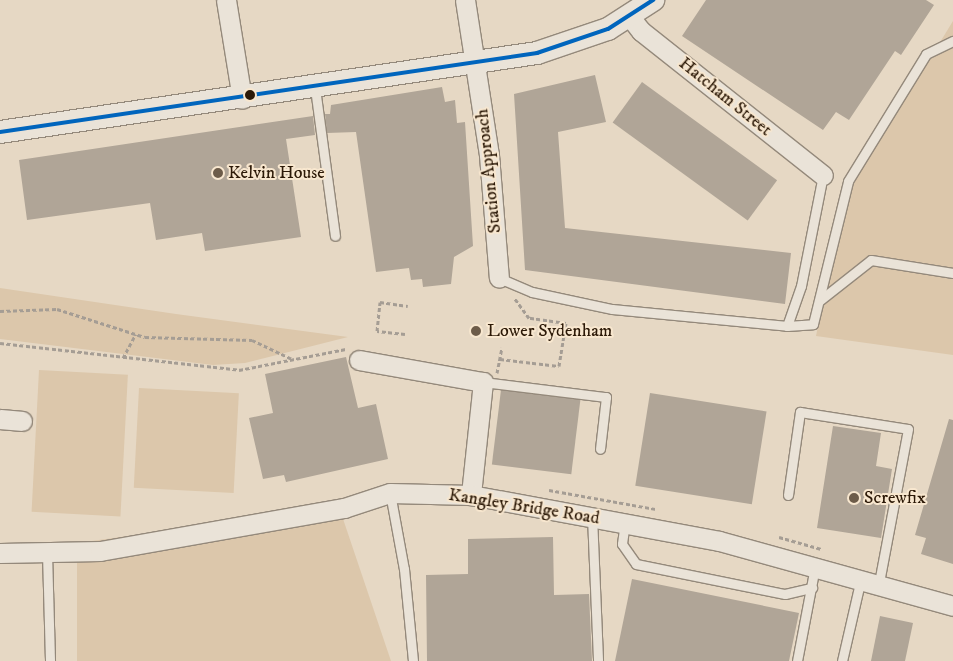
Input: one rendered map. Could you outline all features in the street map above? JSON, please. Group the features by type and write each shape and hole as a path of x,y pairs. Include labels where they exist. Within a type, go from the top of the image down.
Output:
{"street":[{"path":"226,0 242,100"},
{"name":"Station Approach","path":"465,0 477,64 499,278"},
{"path":"0,132 242,100 477,64 555,49 630,16 653,0"},
{"name":"Hatcham Street","path":"630,16 641,30 823,175"},
{"path":"354,354 483,382 471,495"},
{"path":"0,419 22,421"},
{"name":"Kangley Bridge Road","path":"0,553 100,551 246,527 344,508 390,493 471,495 625,522 870,581 953,606"}],"lane":[{"path":"499,278 532,292 612,309 787,326 813,324 848,181 926,54 953,41"},
{"path":"315,88 335,236"},
{"path":"787,326 801,286 823,175"},
{"path":"819,301 871,260 953,273"},
{"path":"483,382 606,398 600,449"},
{"path":"788,495 800,412 908,429 870,581 842,661"},
{"path":"390,493 404,569 413,661"},
{"path":"592,516 598,661"},
{"path":"625,522 622,544 636,564 785,594 812,588"},
{"path":"48,552 50,661"},
{"path":"797,661 815,567"}],"path":[{"path":"406,334 377,331 380,302 408,306"},
{"path":"0,311 57,309 136,334 252,340 292,360"},
{"path":"500,359 559,366 566,323 529,318"},
{"path":"123,358 136,334"},
{"path":"0,343 239,370 292,360 354,354"},
{"path":"498,369 502,347"},
{"path":"540,489 666,512"},
{"path":"768,535 830,552"}],"shaded area":[{"path":"953,21 953,355 816,336 844,199"},
{"path":"0,288 348,337 245,363 213,365 0,339"},
{"path":"39,370 128,375 120,516 32,512"},
{"path":"139,388 239,393 234,493 134,488"},
{"path":"339,507 391,661 77,661 77,543"}],"building":[{"path":"706,0 926,0 934,5 901,55 895,51 849,120 836,112 823,130 682,36"},
{"path":"595,75 606,122 558,132 565,228 791,253 785,304 525,270 514,94"},
{"path":"642,82 777,180 748,221 613,122"},
{"path":"442,87 445,102 455,100 457,123 465,122 473,246 454,257 451,284 423,287 422,279 411,280 409,268 376,272 356,132 327,133 325,114 330,114 331,105"},
{"name":"Kelvin House","path":"313,116 315,135 286,139 301,237 205,251 202,233 156,240 150,203 27,220 19,160"},
{"path":"346,357 358,408 376,404 388,459 286,482 284,475 263,479 249,418 273,413 265,374"},
{"path":"501,390 580,400 571,474 492,464"},
{"path":"650,393 767,411 752,504 635,486"},
{"path":"949,419 953,420 953,564 921,554 926,538 915,535"},
{"name":"Screwfix","path":"833,426 881,433 876,466 892,469 881,538 817,528"},
{"path":"553,537 554,595 589,594 592,661 427,661 426,575 468,574 468,539"},
{"path":"632,579 799,613 789,661 615,661"},
{"path":"880,616 913,623 905,661 871,661"}],"transit line":[{"path":"0,132 537,53 608,29 653,0"}],"place":[{"name":"Kelvin House","path":"218,173"},
{"name":"Lower Sydenham","path":"476,331"},
{"name":"Screwfix","path":"854,498"}]}
